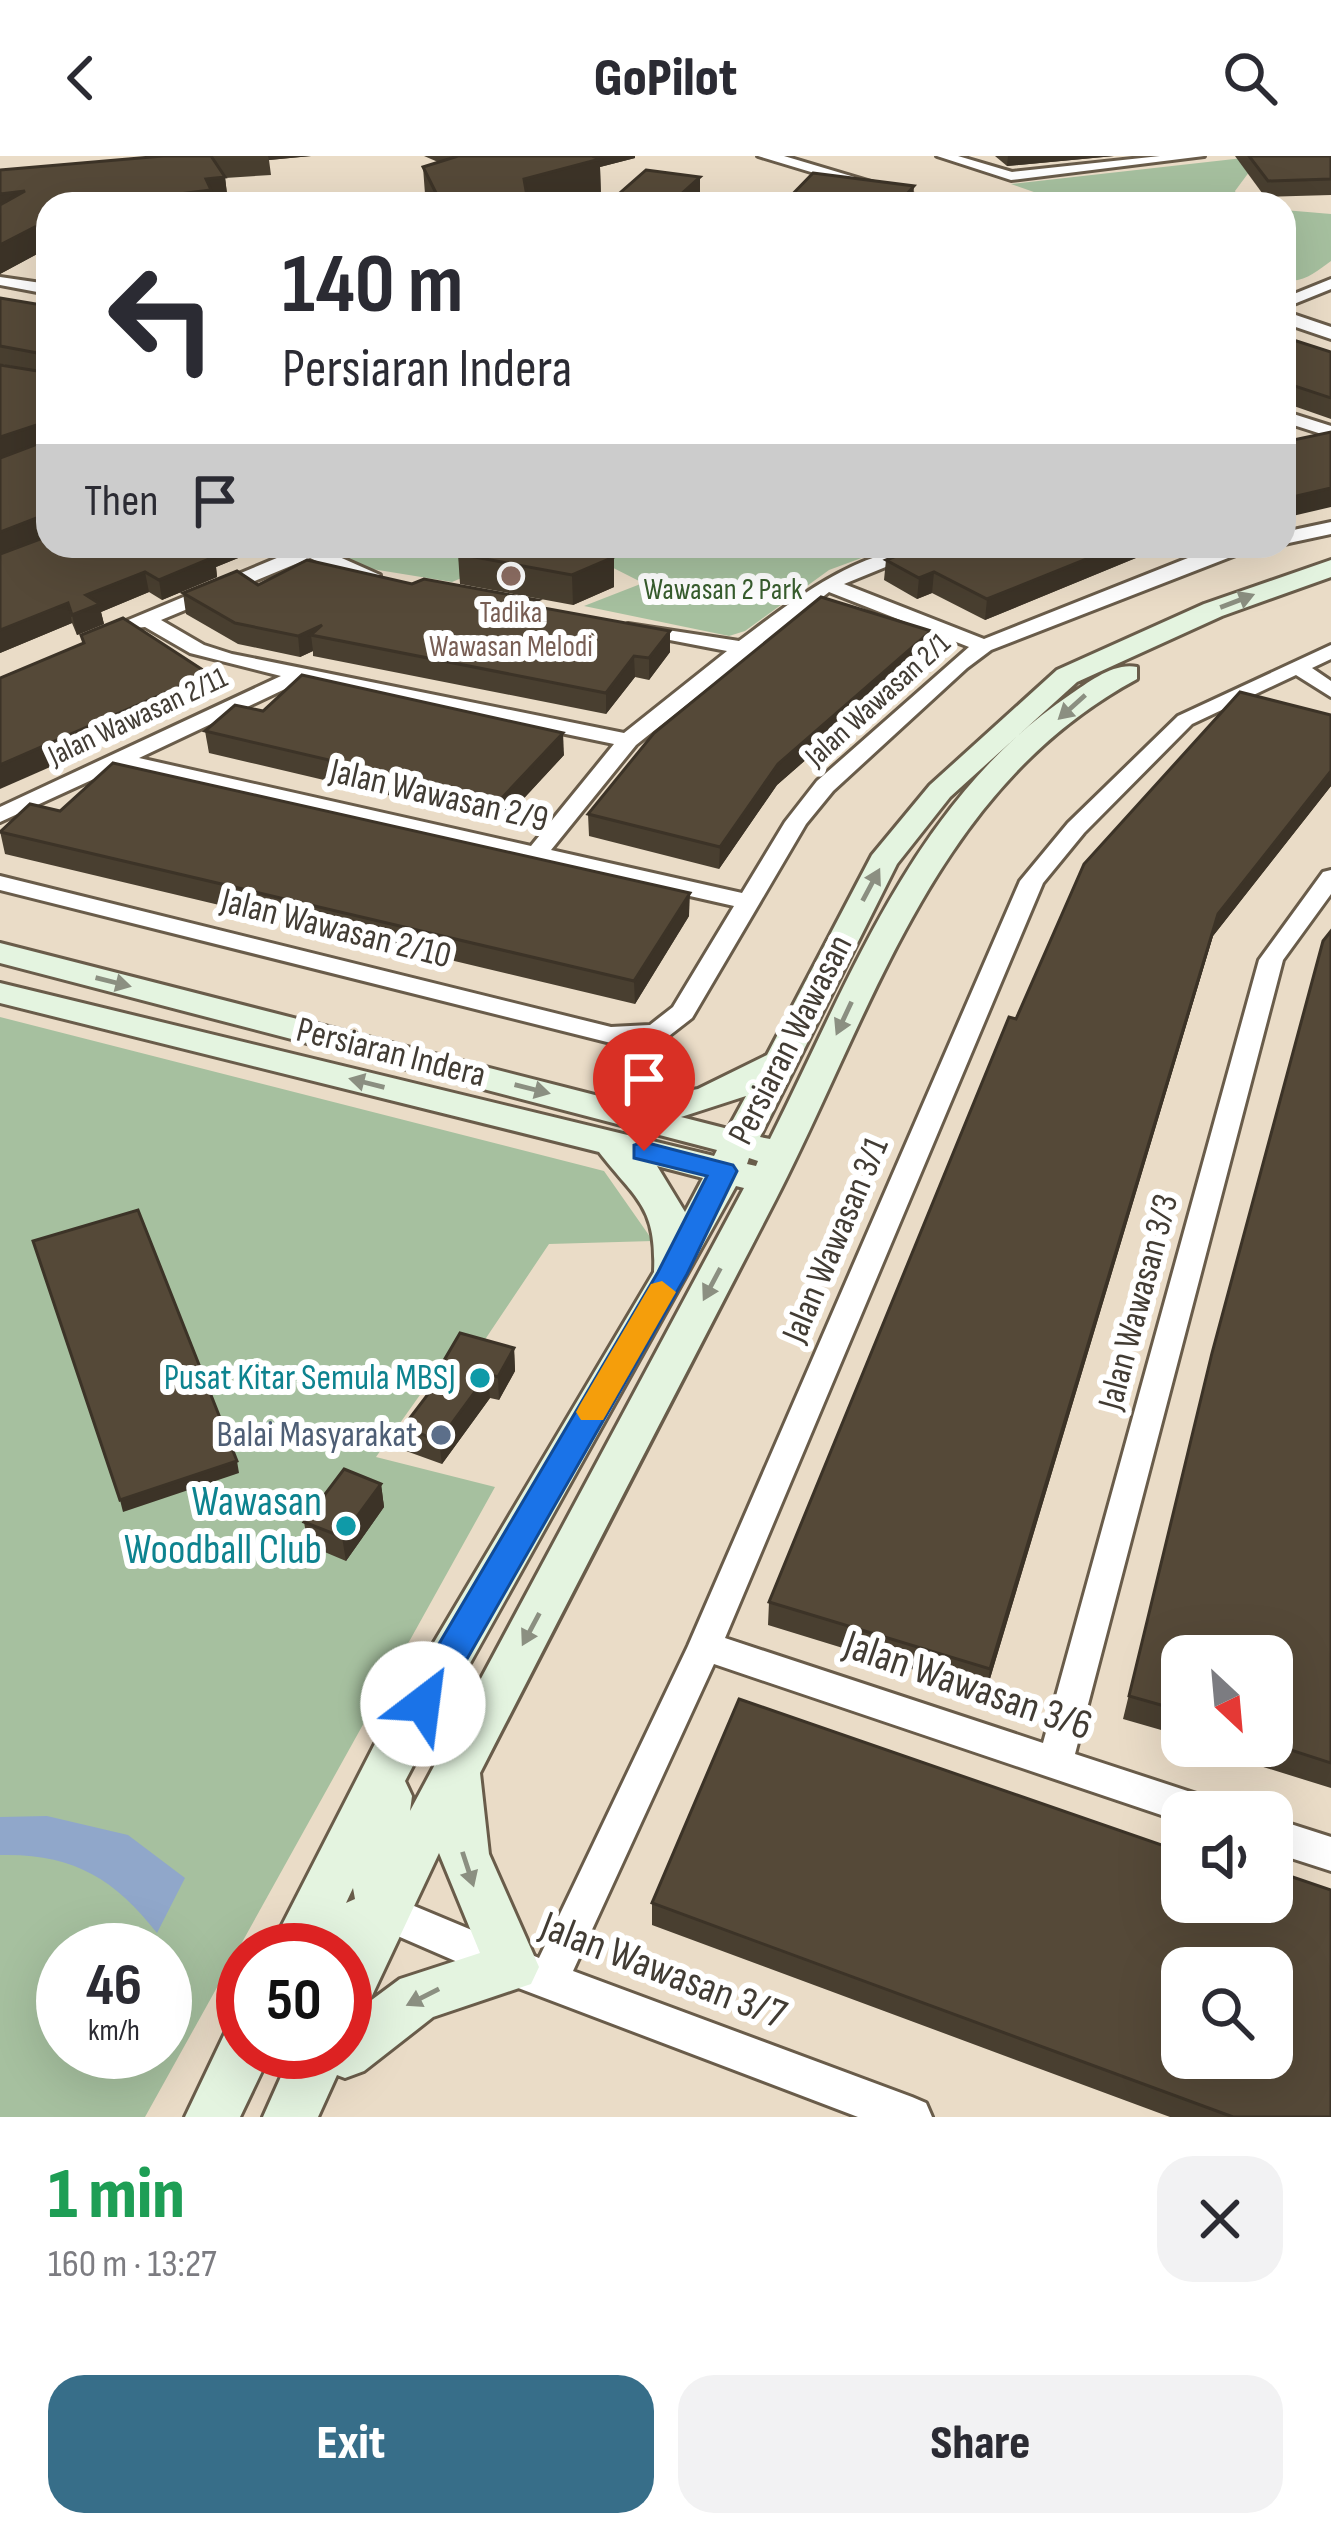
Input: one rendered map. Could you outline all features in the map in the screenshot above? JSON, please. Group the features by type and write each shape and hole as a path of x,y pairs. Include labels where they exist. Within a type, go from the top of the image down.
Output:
{"main road":[{"name":"Persiaran Wawasan","path":"310,1923 399,1745 672,1274 883,862 940,791 1013,719 1067,676 1122,649 1326,576"},
{"name":"Persiaran Wawasan","path":"372,1935 774,1166 881,940 926,863 988,787 1092,689 1326,576"},
{"name":"Persiaran Indera","path":"0,953 613,1126 774,1166"},
{"name":"Persiaran Indera","path":"0,993 613,1126"},
{"path":"672,1274 674,1233 660,1196 613,1126 747,1084 777,1063"},
{"path":"355,1923 383,1910 378,1845 399,1745"},
{"path":"372,2032 418,1997 532,1972 471,1882 454,1823 460,1764"},
{"path":"212,2117 231,2079"}],"street":[{"path":"766,156 894,192"},
{"path":"944,156 1011,176 1197,156"},
{"path":"1296,298 1331,284"},
{"path":"4,285 36,288"},
{"path":"1296,321 1331,333"},
{"path":"1296,420 1331,432"},
{"path":"1296,439 1331,432"},
{"path":"1296,535 1331,528"},
{"path":"104,637 295,558"},
{"path":"329,558 344,570 389,583"},
{"path":"536,854 628,740 827,584 896,558"},
{"name":"Jalan Wawasan 2/1","path":"656,1033 683,1012 745,901 825,786 984,646 1205,558"},
{"path":"827,584 984,646"},
{"path":"146,620 210,655 628,740"},
{"path":"609,623 743,648"},
{"name":"Jalan Wawasan 3/1","path":"532,1972 705,1646 1032,881 1076,828 1185,720 1331,651"},
{"path":"1298,667 1331,692"},
{"name":"Jalan Wawasan 2/11","path":"0,815 302,674"},
{"name":"Jalan Wawasan 2/9","path":"118,760 745,901"},
{"name":"Jalan Wawasan 3/3","path":"1055,1763 1271,960 1331,877"},
{"name":"Jalan Wawasan 2/10","path":"0,883 611,1035 656,1033"},
{"name":"Jalan Wawasan 3/6","path":"705,1646 1161,1798"},
{"path":"1293,1842 1331,1854"},
{"name":"Jalan Wawasan 3/7","path":"383,1910 912,2117"}],"green space":[{"path":"1261,156 1235,192 1034,192 1011,184"},
{"path":"1296,211 1331,214 1331,261 1297,280"},
{"path":"342,558 510,558 452,582 372,569"},
{"name":"Wawasan 2 Park","path":"594,558 862,558 829,570 745,631 729,636 584,606 643,583"},
{"path":"0,1017 604,1171 653,1241 549,1244 478,1350 456,1344 376,1457 495,1487 253,1923 216,1923 216,1989 192,2032 192,1923 36,1923 36,2079 166,2079 145,2117 0,2117"}],"water":[{"path":"47,1816 128,1835 185,1878 162,1923 149,1923 107,1884 70,1864 0,1855 0,1817"}],"building":[{"path":"211,156 225,177 206,179 211,190 195,192 36,192 36,227 0,245 0,205 25,191 0,194 0,170"},
{"path":"458,156 600,159 524,179 526,192 436,192 423,167"},
{"path":"1249,156 1331,156 1331,179 1268,181"},
{"path":"646,170 700,177 683,192 621,192"},
{"path":"813,173 914,186 909,192 795,192"},
{"path":"0,298 36,304 36,353 0,346"},
{"path":"1296,341 1331,352 1331,398 1296,386"},
{"path":"0,365 36,371 36,425 0,437"},
{"path":"1331,432 1331,488 1296,496 1296,439"},
{"path":"36,444 36,518 0,532 0,458"},
{"path":"36,540 36,558 212,558 159,580 145,572 86,595 100,604 72,615 68,603 0,630 0,554"},
{"path":"480,558 612,558 572,575"},
{"path":"1089,558 987,599 934,572 919,578 886,560"},
{"path":"307,560 412,584 424,579 538,600 527,605 670,631 649,658 634,656 606,693 311,635 322,625 298,636 235,623 183,593 237,571 258,585"},
{"path":"821,597 931,631 778,764 720,847 588,814 654,733"},
{"path":"123,618 209,674 0,765 0,678 84,643 81,635"},
{"path":"302,675 563,733 500,800 205,731 235,705 263,711"},
{"path":"1240,692 1331,715 1331,771 1218,914 990,1669 769,1602 1009,1017 1016,1019 1084,864"},
{"path":"113,763 690,893 634,981 0,832 30,804 60,811"},
{"path":"1331,931 1331,1763 1293,1751 1293,1635 1161,1635 1161,1705 1129,1696 1212,1353 1323,941"},
{"path":"138,1210 237,1461 120,1500 33,1241"},
{"path":"460,1333 514,1348 498,1377 488,1374 439,1441 403,1427 451,1364 443,1362"},
{"path":"344,1469 381,1484 342,1537 304,1522"},
{"path":"739,1699 1161,1845 1161,1923 1293,1923 1293,1877 1331,1890 1331,2117 1233,2117 652,1903"}],"slow traffic":[{"path":"592,1412 662,1292"}],"place":[{"name":"Tadika Wawasan Melodi","path":"511,576"},
{"name":"Pusat Kitar Semula MBSJ","path":"480,1378"},
{"name":"Balai Masyarakat","path":"441,1435"},
{"name":"Wawasan Woodball Club","path":"346,1526"}],"route":[{"path":"423,1704 672,1274 723,1171 644,1151"}]}
